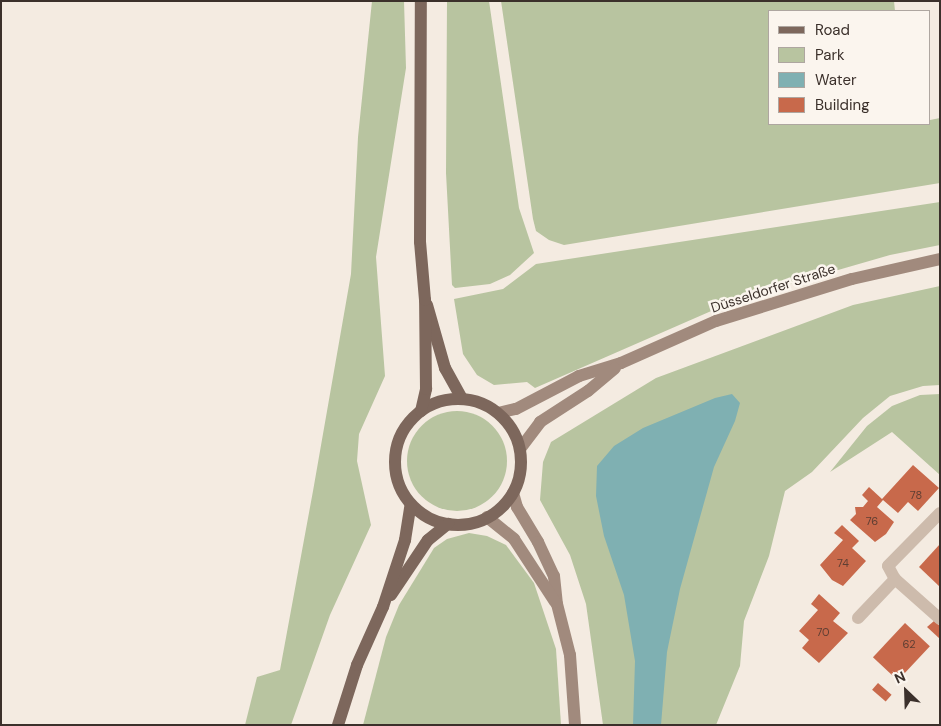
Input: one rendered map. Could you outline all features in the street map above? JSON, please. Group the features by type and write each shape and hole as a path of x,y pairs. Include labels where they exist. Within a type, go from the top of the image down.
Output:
{"main road":[{"path":"420,411 426,389 425,300 420,242 421,1"},
{"name":"Düsseldorfer Straße","path":"498,413 516,409 579,376 621,363 716,321 852,279 940,260"},
{"path":"425,300 436,326 445,368 462,399"},
{"name":"Düsseldorfer Straße","path":"520,450 540,422 588,391 621,363"},
{"path":"462,399 483,404 498,413 512,430 520,450 518,479 513,493 487,517 468,524 448,524 424,515 411,504 400,487 395,459 398,441 407,424 420,411 443,400 462,399"},
{"path":"513,493 516,507 538,542 554,576 557,604 570,655 575,725"},
{"path":"338,725 357,665 383,607 405,540 411,504"},
{"path":"487,517 514,539 557,604"},
{"path":"383,607 428,540 448,524"}],"street":[{"path":"940,513 888,566 896,579 940,619"},
{"path":"858,618 896,579"}],"green space":[{"path":"372,1 404,1 406,68 376,257 385,376 359,434 357,461 371,525 330,615 291,725 245,725 257,677 280,670 313,491 351,274 358,137"},
{"path":"447,1 489,1 519,208 534,253 510,275 490,284 455,288 452,285 446,173"},
{"path":"501,1 894,1 895,10 768,10 768,125 931,125 931,120 940,118 940,183 564,245 549,240 536,231"},
{"path":"940,202 940,245 890,255 741,298 535,388 527,382 494,385 477,375 463,354 454,299 503,289 536,264"},
{"path":"940,286 940,385 923,386 890,396 863,418 812,472 785,491 769,556 744,621 740,666 716,725 603,725 586,604 570,555 540,500 543,462 551,442 656,378 853,305"},
{"path":"940,394 940,475 892,432 830,472 867,426 892,406 920,395"},
{"path":"457,411 467,412 485,419 499,433 506,451 506,471 499,489 485,503 467,510 457,511 447,510 429,503 415,489 408,471 407,461 408,451 415,433 429,419 447,412"},
{"path":"469,533 487,536 506,545 534,583 556,649 561,725 363,725 386,637 399,605 434,548 447,539"}],"water":[{"path":"732,394 740,403 735,421 714,467 680,589 667,652 661,725 633,725 635,661 624,595 604,536 596,496 597,466 614,446 643,428 715,398"}],"building":[{"path":"913,465 939,488 918,511 908,502 898,513 883,500 877,507 894,522 886,534 875,542 850,520 856,514 855,507 863,507 868,501 862,495 869,487 882,499"},
{"path":"842,525 859,541 852,548 866,561 843,586 832,580 820,565 843,540 834,533"},
{"path":"940,544 940,587 919,567"},
{"path":"819,594 840,613 833,621 848,633 819,663 802,648 809,640 799,631 818,610 811,604"},
{"path":"934,621 940,626 940,639 927,627"},
{"path":"905,623 930,646 898,681 873,657"},
{"path":"878,683 892,695 886,702 872,690"}]}
